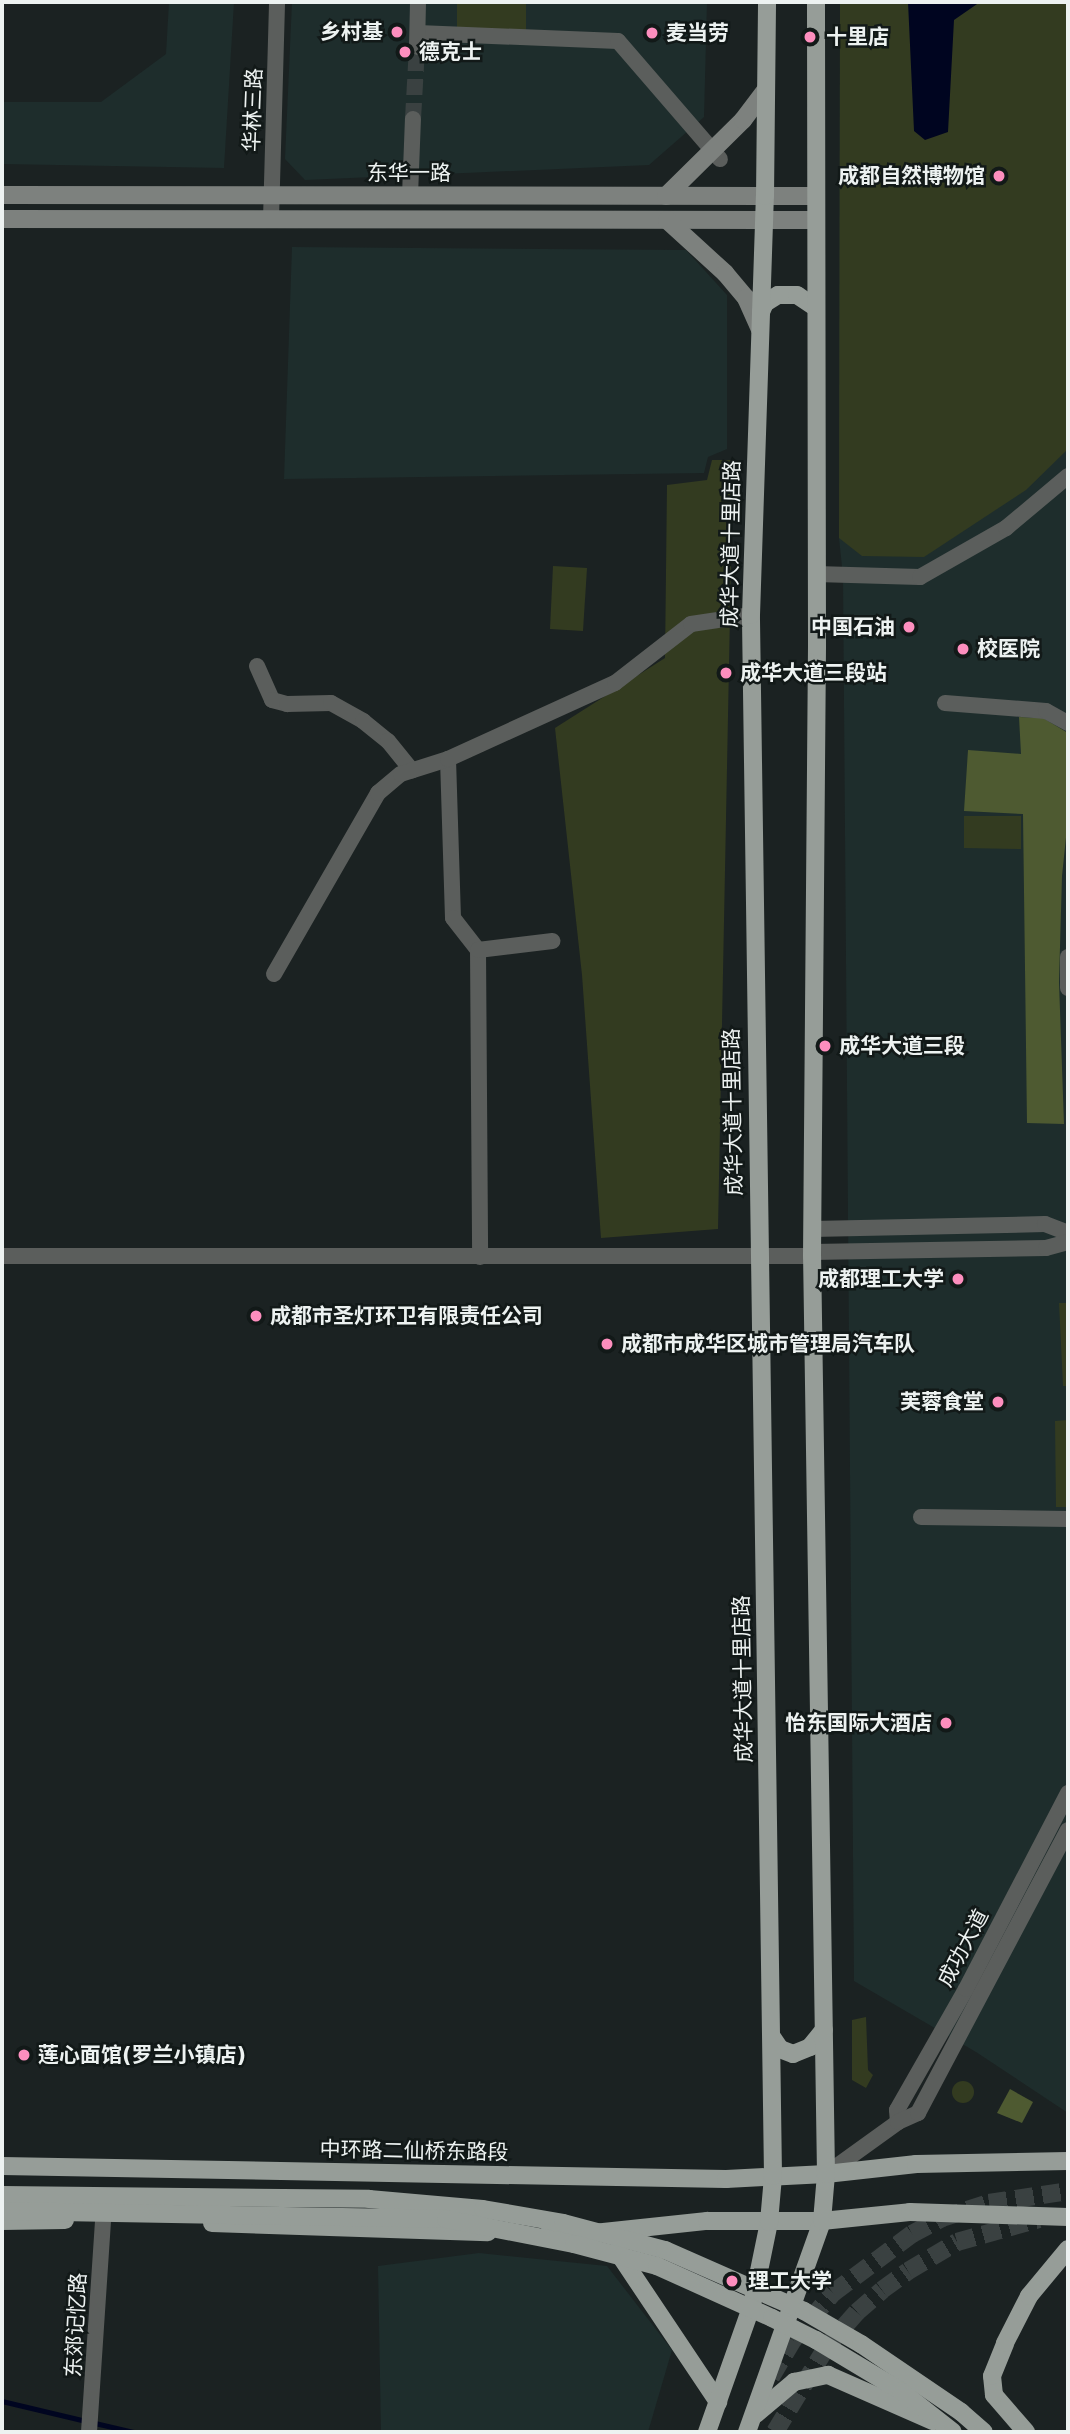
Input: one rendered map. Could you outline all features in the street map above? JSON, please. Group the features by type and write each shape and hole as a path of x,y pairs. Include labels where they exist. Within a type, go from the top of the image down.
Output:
{"main road":[{"name":"成华大道十里店路","path":"707,2432 752,2305 769,2222 773,2176 751,615 765,196 766,2"},
{"path":"750,2425 822,2221 826,2174 812,1254 816,2"},
{"path":"760,320 765,303 778,295 797,295 816,308"},
{"path":"772,2037 780,2049 793,2054 810,2047 824,2030"},
{"name":"中环路二仙桥东路段","path":"2,2166 712,2179 826,2174 916,2164 1068,2161"},
{"path":"2,2195 369,2199 483,2209 564,2223 665,2250 804,2311 861,2344 961,2412 984,2432"},
{"path":"2,2211 446,2219 574,2244 657,2266 772,2318 816,2340 901,2391 951,2432"},
{"path":"2,2221 103,2220 575,2235 707,2221 822,2221 910,2212 1068,2217"},
{"path":"575,2235 615,2249 636,2275 718,2402"},
{"path":"1026,2432 994,2395 992,2376 1004,2343 1033,2290 1068,2249"},
{"path":"750,2425 794,2382 828,2375 927,2416 951,2432"}],"street":[{"name":"华林三路","path":"271,219 277,2"},
{"path":"418,2 417,40 618,41 717,155"},
{"path":"666,196 717,155 766,90"},
{"path":"410,196 414,119"},
{"name":"东华一路","path":"2,195 816,196"},
{"path":"2,219 816,220"},
{"path":"667,220 725,273 747,299 760,320"},
{"path":"816,574 920,577 1006,528 1068,476"},
{"path":"274,974 347,842 378,793 401,774 448,759 615,683 691,624 751,615"},
{"path":"257,666 272,700 287,704 331,703 363,720 388,741 412,771"},
{"path":"945,703 1046,711 1068,723"},
{"path":"448,759 453,918 478,950 480,1257"},
{"path":"478,950 552,941"},
{"path":"1068,957 1068,988"},
{"path":"812,1229 1045,1224 1068,1233"},
{"path":"2,1256 758,1257 1046,1248 1068,1242"},
{"path":"921,1517 1068,1519"},
{"name":"成功大道","path":"898,2122 897,2110 967,1989 1068,1793"},
{"name":"成功大道","path":"826,2174 898,2122 918,2113 1068,1830"},
{"name":"东郊记忆路","path":"89,2432 93,2406 103,2220"}],"shaded area":[{"path":"169,2 234,2 224,168 2,164 2,102 101,102 166,54"},
{"path":"292,2 707,2 704,117 649,165 305,180 285,159"},
{"name":"成都理工大学","path":"840,2 1068,2 1068,2113 976,2052 854,1981 843,576 839,538"},
{"path":"292,247 686,250 727,295 727,449 708,457 704,473 284,479"},
{"path":"479,2253 607,2266 672,2350 648,2432 381,2432 378,2266"}],"green space":[{"path":"457,2 526,2 526,30 457,31"},
{"name":"成都自然博物馆","path":"840,2 1068,2 1068,449 1026,490 924,557 862,556 839,538"},
{"path":"712,460 733,460 718,1229 601,1238 582,975 555,728 665,658 667,485 707,480"},
{"path":"553,566 587,568 583,631 550,629"},
{"path":"1019,717 1043,718 1068,733 1068,818 1062,876 1059,982 1064,1124 1027,1123 1023,814 964,811 968,750 1021,754"},
{"path":"964,816 1021,816 1021,849 964,848"},
{"path":"1059,1303 1068,1303 1068,1386 1063,1386"},
{"path":"1068,1420 1068,1507 1056,1507 1055,1421"},
{"path":"866,2017 868,2070 873,2075 866,2088 852,2080 852,2020"},
{"path":"963,2081 973,2088 974,2092 967,2102 963,2103 953,2096 952,2092 959,2082"},
{"path":"1010,2089 1033,2102 1022,2123 997,2113"}],"water":[{"path":"908,2 980,2 954,20 948,132 925,140 914,131"}],"waterway":[{"path":"2,2401 86,2421"},
{"path":"95,2423 133,2432"}],"tunnel":[{"path":"413,119 417,47"},
{"path":"771,2377 793,2340 833,2293 912,2234 942,2218 989,2203 1068,2191"},
{"path":"775,2432 827,2346 857,2312 882,2290 957,2242 1039,2219"}],"place":[{"name":"乡村基","path":"397,32"},
{"name":"麦当劳","path":"652,33"},
{"name":"十里店","path":"810,37"},
{"name":"德克士","path":"405,52"},
{"name":"成都自然博物馆","path":"999,176"},
{"name":"中国石油","path":"909,627"},
{"name":"校医院","path":"963,649"},
{"name":"成华大道三段站","path":"726,673"},
{"name":"成华大道三段","path":"825,1046"},
{"name":"成都理工大学","path":"958,1279"},
{"name":"成都市圣灯环卫有限责任公司","path":"256,1316"},
{"name":"成都市成华区城市管理局汽车队","path":"607,1344"},
{"name":"芙蓉食堂","path":"998,1402"},
{"name":"怡东国际大酒店","path":"946,1723"},
{"name":"莲心面馆(罗兰小镇店)","path":"24,2055"},
{"name":"理工大学","path":"732,2281"}]}
